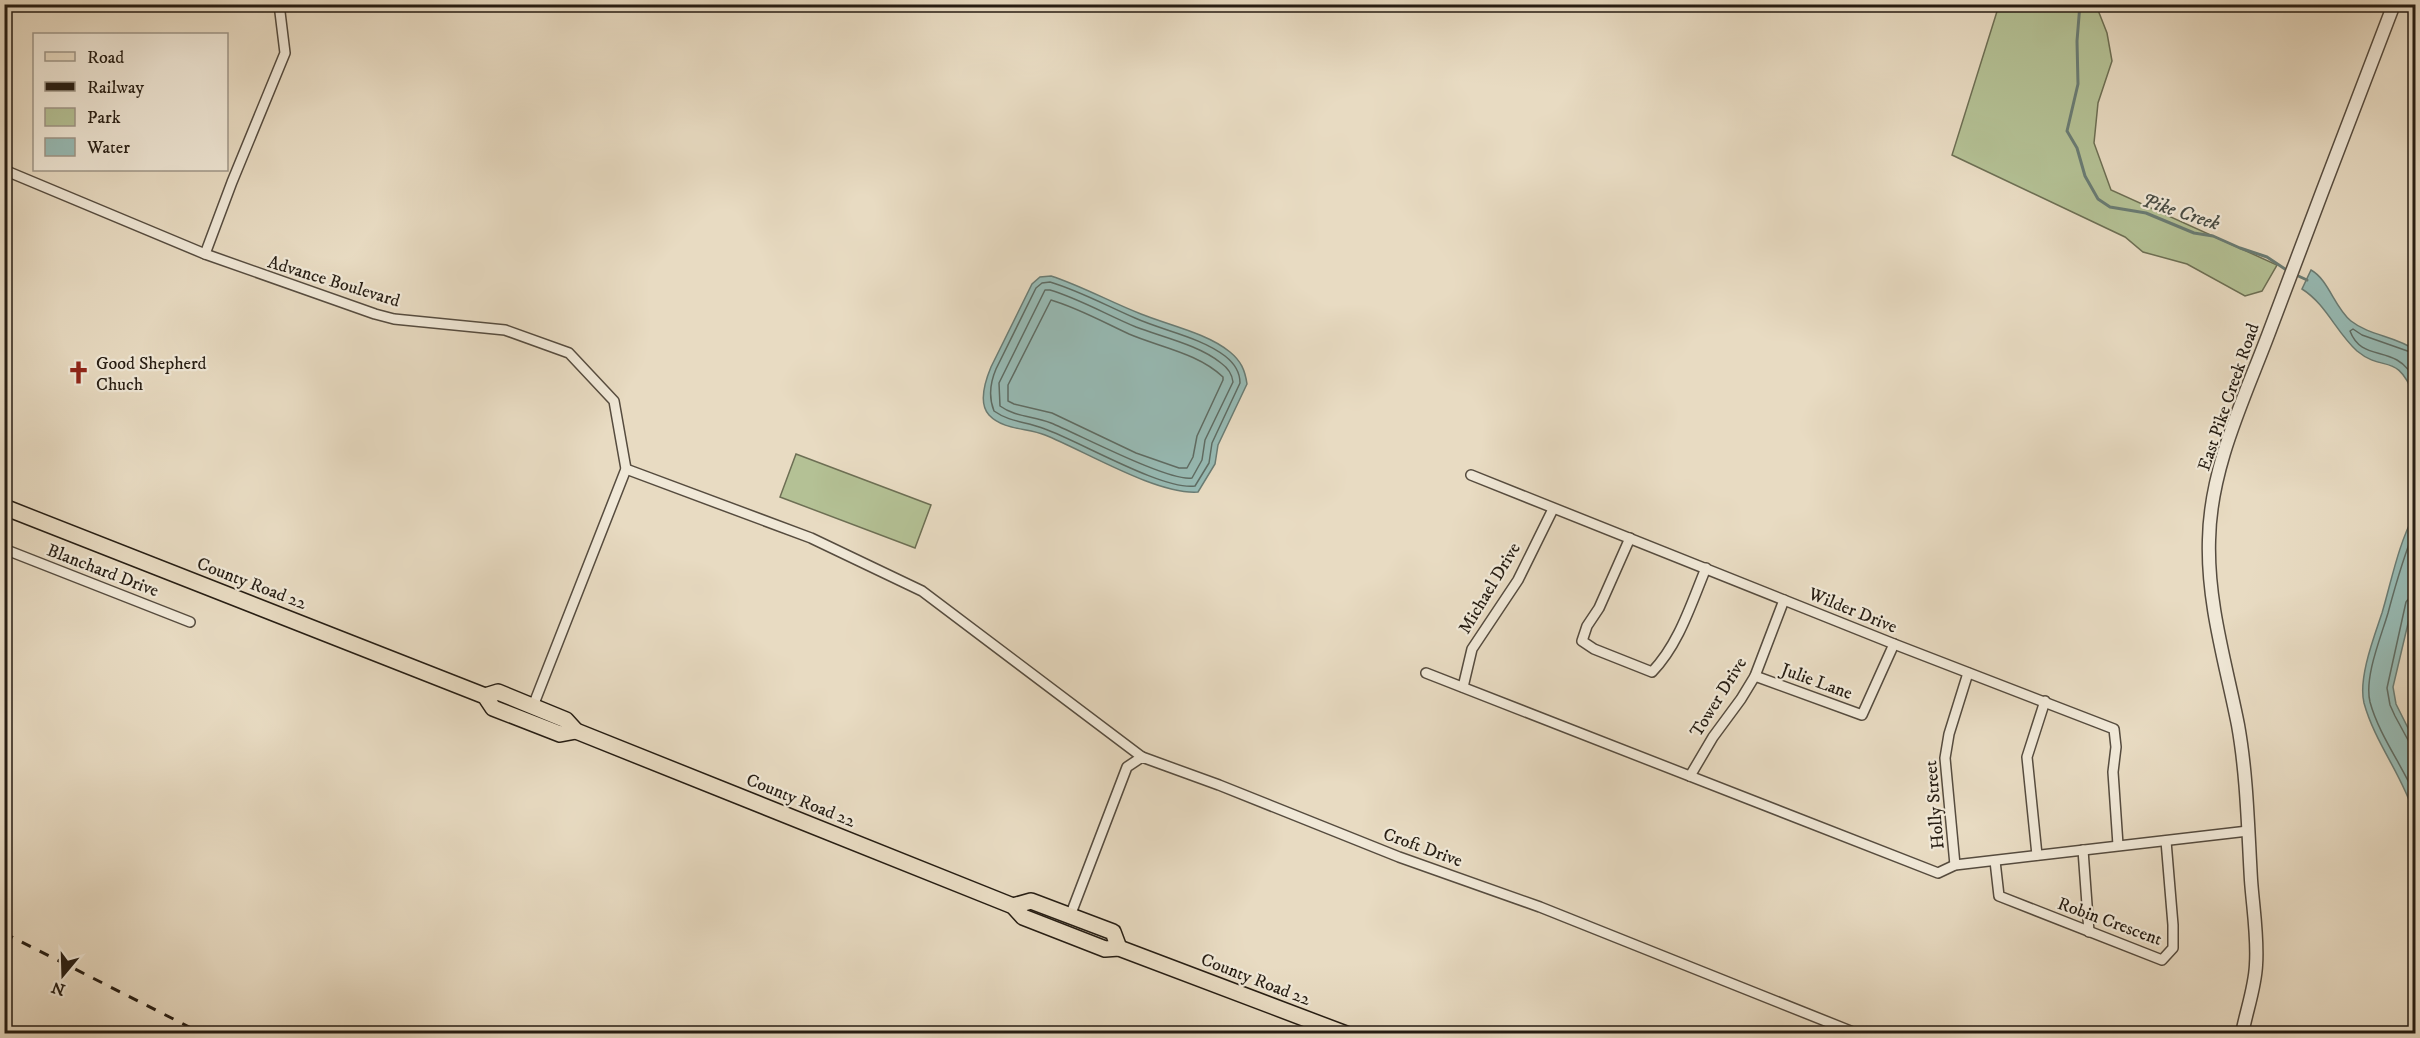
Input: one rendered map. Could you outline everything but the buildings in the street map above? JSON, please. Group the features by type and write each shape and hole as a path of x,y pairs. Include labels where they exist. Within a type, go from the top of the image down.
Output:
{"main road":[{"name":"County Road 22","path":"4,507 484,696 493,708 560,734 576,731"},
{"name":"County Road 22","path":"484,696 498,692 533,706 566,720 576,731 1012,906 1023,917 1105,949 1119,948 1346,1034"},
{"name":"County Road 22","path":"1012,906 1031,902 1113,932 1119,948"}],"street":[{"path":"205,254 285,53 279,4"},
{"name":"East Pike Creek Road","path":"2242,1034 2256,967 2248,831 2239,733 2223,660 2209,577 2208,538 2217,479 2289,276 2394,4"},
{"name":"Advance Boulevard","path":"4,170 205,254 375,314 394,319 505,330 569,353 615,401 626,469"},
{"path":"533,706 626,469"},
{"name":"Croft Drive","path":"626,469 811,538 922,591 1142,757 1219,785 1398,857 1540,908 1858,1034"},
{"name":"Wilder Drive","path":"1471,475 1894,644 2115,729 2116,747 2113,772 2118,845"},
{"name":"Michael Drive","path":"1463,687 1472,648 1518,579 1553,509"},
{"path":"1630,537 1582,641 1594,649 1652,672 1662,661 1683,624 1706,568"},
{"name":"Blanchard Drive","path":"4,549 190,622"},
{"name":"Tower Drive","path":"1689,776 1713,736 1755,676 1784,600"},
{"name":"Julie Lane","path":"1755,676 1862,715 1894,644"},
{"path":"1426,673 1938,873 1955,865 2248,831"},
{"name":"Holly Street","path":"1955,865 1945,758 1949,734 1968,673"},
{"path":"2037,855 2027,757 2045,701"},
{"path":"1070,916 1127,767 1142,757"},
{"name":"Robin Crescent","path":"1995,861 1999,896 2162,960 2173,948 2166,841"},
{"path":"2083,850 2089,932"}],"green space":[{"path":"1999,5 2096,5 2107,33 2112,61 2098,103 2094,143 2111,190 2277,265 2262,291 2245,296 2187,264 2143,252 2125,237 1952,155"},
{"path":"796,454 931,505 915,548 780,497"}],"water":[{"path":"2311,270 2322,280 2340,309 2351,321 2366,330 2408,345 2415,350 2415,397 2402,373 2389,365 2367,358 2357,351 2318,302 2302,289"},
{"path":"1051,276 1221,345 1240,362 1247,384 1218,445 1215,464 1198,492 1162,487 1142,480 1045,435 1008,426 989,415 983,398 991,367 1032,284 1040,277"},
{"path":"2415,513 2415,594 2393,687 2396,704 2415,742 2415,816 2404,787 2369,718 2364,703 2363,682 2371,645 2400,550"}],"waterway":[{"name":"Pike Creek","path":"2080,4 2077,41 2078,84 2067,131 2077,148 2085,176 2098,199 2110,207 2146,213 2194,233 2213,236 2267,257 2288,271"},
{"name":"Pike Creek","path":"2294,274 2307,280"}],"railway":[{"path":"4,933 203,1034"}],"place":[{"name":"Good Shepherd Chuch","path":"78,373"}]}
